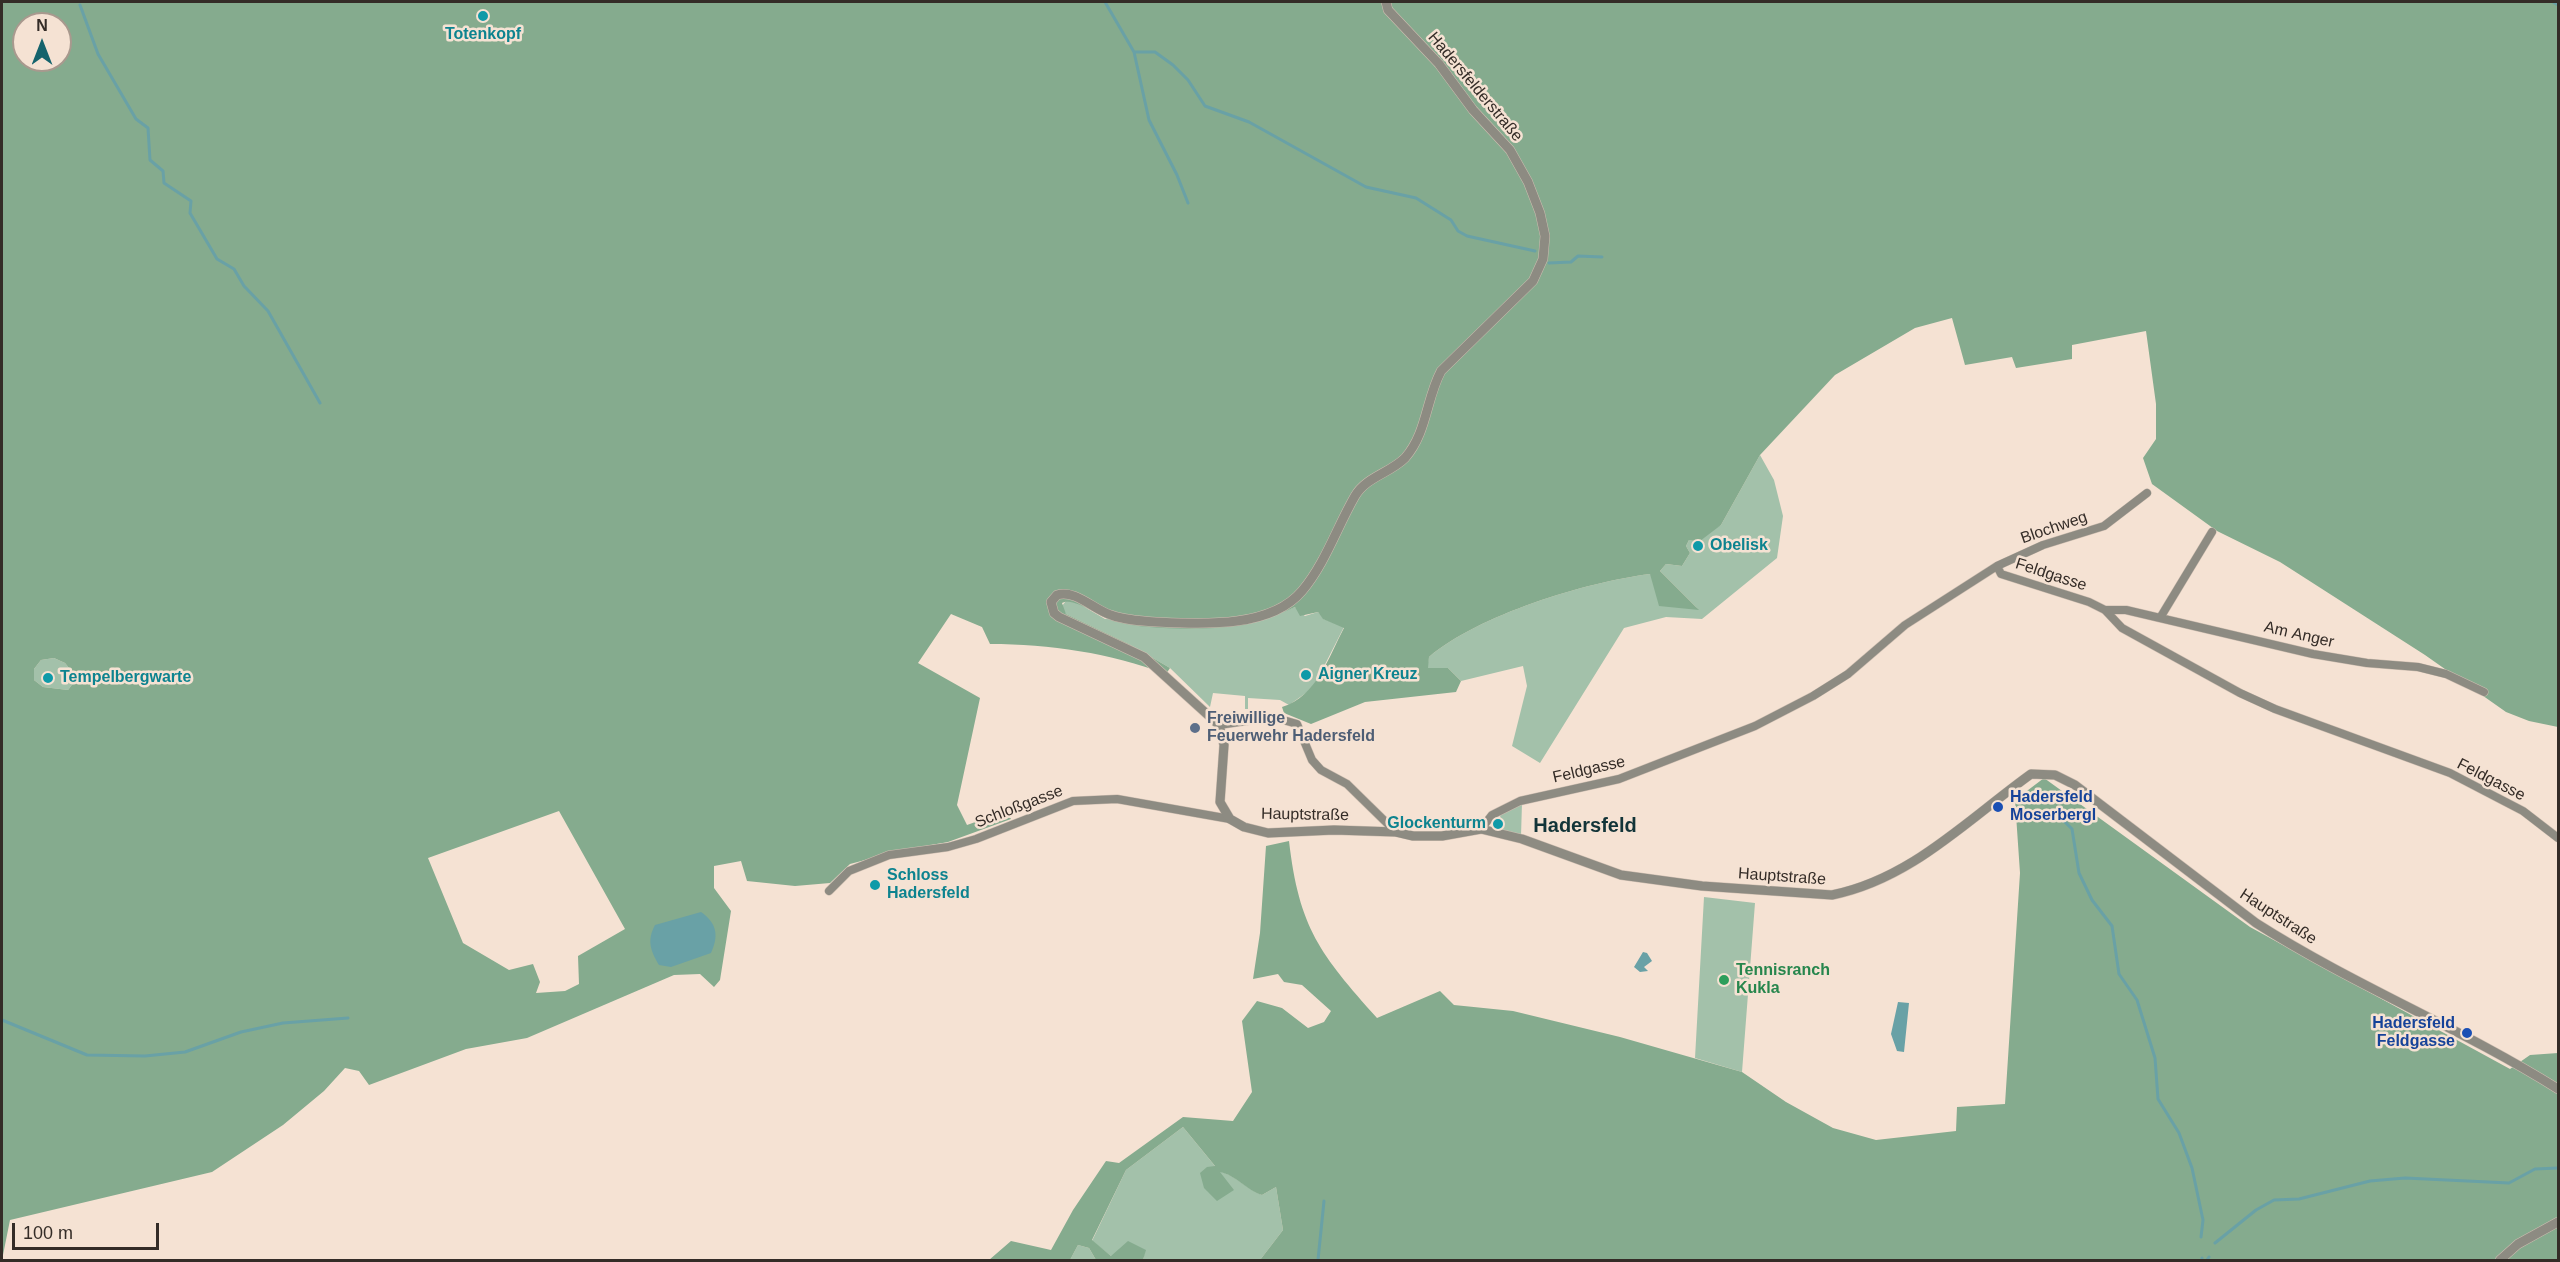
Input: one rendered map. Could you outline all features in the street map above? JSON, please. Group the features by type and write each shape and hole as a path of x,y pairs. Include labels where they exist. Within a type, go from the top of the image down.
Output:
{"street":[{"name":"Hadersfelderstraße","path":"1219,725 1144,657 1059,617 1051,606 1052,599 1061,593 1067,594 1108,614 1155,622 1226,623 1246,620 1282,607 1302,592 1356,494 1372,479 1403,459 1412,449 1424,425 1431,390 1441,371 1533,281 1543,259 1545,236 1540,213 1528,182 1510,150 1473,110 1439,64 1388,10 1386,2"},
{"name":"Blochweg","path":"1997,566 2043,545 2104,526 2147,493"},
{"path":"2160,618 2212,532"},
{"name":"Feldgasse","path":"1481,829 1492,815 1520,801 1644,770 1736,734 1803,701 1848,674 1905,625 1997,566 2001,574 2090,602 2105,610 2122,628 2240,693 2276,709 2450,773 2523,811 2559,838"},
{"name":"Am Anger","path":"2105,610 2127,610 2313,654 2367,663 2418,667 2446,674 2484,692"},
{"path":"1230,819 1220,802 1224,746 1219,725 1273,717 1297,724 1316,765 1347,784 1396,832"},
{"name":"Hauptstraße","path":"1230,819 1244,827 1268,833 1334,830 1442,836 1481,829 1522,839 1621,874 1702,886 1832,895 1888,878 1911,865 2031,774 2055,775 2075,785 2256,923 2285,942 2340,973 2520,1065 2559,1089"},
{"name":"Schloßgasse","path":"829,891 849,871 889,855 948,847 976,839 1073,801 1117,799 1230,819"},
{"path":"2500,1260 2518,1244 2559,1222"}],"green space":[{"path":"2,2 2558,2 2558,727 2529,721 2506,712 2425,655 2280,562 2217,531 2152,484 2143,458 2156,439 2156,404 2146,331 2072,345 2072,359 2016,368 2012,357 1965,365 1952,318 1915,328 1835,375 1760,455 1721,525 1700,541 1689,540 1686,546 1690,553 1682,566 1666,564 1660,571 1699,610 1659,606 1650,574 1595,584 1504,614 1475,627 1429,657 1428,668 1448,668 1461,681 1456,692 1365,702 1311,724 1284,713 1282,707 1294,702 1313,685 1344,628 1323,619 1318,612 1300,616 1295,607 1238,626 1144,627 1111,620 1081,605 1062,603 1066,614 1129,644 1170,668 1166,674 1123,660 1080,651 990,644 982,627 951,614 918,663 980,698 957,805 967,825 1006,811 1011,819 948,842 903,850 850,864 830,883 795,886 747,881 741,861 714,866 714,888 731,911 720,980 714,987 700,974 674,975 527,1038 466,1049 369,1085 359,1071 345,1068 324,1091 283,1125 212,1172 10,1220 2,1260","holes":["54,658 65,663 77,678 68,690 43,687 34,680 34,669 41,660","559,811 625,929 578,956 579,984 565,991 536,993 540,982 533,964 509,970 463,943 428,858"]},
{"path":"1760,455 1774,480 1783,516 1777,558 1702,619 1666,617 1624,628 1540,763 1512,746 1527,686 1523,666 1461,681 1448,668 1427,668 1429,657 1475,627 1534,603 1595,584 1650,574 1698,609 1660,571 1666,564 1682,566 1690,553 1686,546 1689,540 1721,525"},
{"path":"1066,601 1076,602 1105,619 1256,622 1295,607 1305,616 1318,612 1324,619 1344,627 1313,688 1289,705 1280,700 1248,698 1248,709 1245,709 1245,696 1213,693 1210,707 1170,668 1129,644 1066,614 1061,607"},
{"path":"54,658 65,663 77,678 68,690 43,687 34,680 34,669 41,660"},
{"path":"2044,778 2250,927 2510,1069 2530,1055 2558,1053 2558,1260 1260,1260 1283,1230 1276,1187 1262,1195 1220,1172 1234,1190 1217,1201 1204,1188 1200,1173 1207,1167 1215,1166 1183,1127 1126,1170 1092,1240 1111,1256 1128,1241 1146,1250 1143,1260 1096,1260 1089,1248 1078,1245 1070,1260 989,1260 1011,1241 1051,1250 1073,1210 1106,1161 1119,1163 1183,1117 1233,1121 1252,1092 1242,1021 1257,1001 1282,1008 1308,1028 1324,1022 1331,1011 1302,985 1284,982 1278,974 1253,979 1260,933 1266,846 1289,841 1299,896 1315,938 1341,976 1377,1018 1440,991 1454,1005 1513,1011 1620,1037 1742,1072 1786,1102 1833,1128 1876,1140 1956,1131 1957,1107 2005,1104 2020,873 2015,800"},
{"path":"1522,803 1521,836 1502,830 1500,815"},
{"name":"Tennisranch Kukla","path":"1704,897 1755,903 1742,1072 1695,1058"},
{"path":"1183,1127 1219,1171 1262,1195 1276,1187 1283,1230 1260,1260 1143,1260 1145,1250 1111,1256 1092,1241 1126,1170"},
{"path":"1078,1245 1089,1248 1096,1260 1070,1260"}],"water":[{"path":"701,912 715,930 715,941 711,953 671,967 659,965 653,955 651,945 651,935 655,925"},
{"path":"1643,952 1647,953 1652,961 1644,967 1648,971 1640,972 1634,967"},
{"path":"1898,1002 1909,1003 1904,1052 1897,1051 1891,1034"}],"waterway":[{"path":"1105,2 1134,52 1149,120 1177,175 1188,203"},
{"path":"2553,2 2558,5"},
{"path":"80,5 98,54 136,119 148,128 150,160 163,171 164,183 191,201 190,213 217,259 234,269 244,286 268,311 320,403"},
{"path":"1134,52 1155,52 1173,65 1188,80 1205,106 1249,122 1366,187 1416,198 1451,220 1458,231 1467,236 1535,251"},
{"path":"1549,263 1571,262 1578,256 1602,257"},
{"path":"2062,819 2072,829 2079,873 2092,900 2112,926 2119,974 2137,1000 2155,1058 2158,1099 2179,1133 2192,1168 2203,1220 2201,1237"},
{"path":"2,1020 87,1055 145,1056 185,1052 241,1032 283,1023 348,1018"},
{"path":"2215,1243 2256,1210 2274,1200 2299,1199 2370,1181 2405,1178 2509,1183 2535,1169 2558,1168"},
{"path":"1318,1260 1324,1201"}],"place":[{"name":"Totenkopf","path":"483,16"},
{"name":"Obelisk","path":"1698,546"},
{"name":"Aigner Kreuz","path":"1306,675"},
{"name":"Tempelbergwarte","path":"48,678"},
{"name":"Freiwillige Feuerwehr Hadersfeld","path":"1195,728"},
{"name":"Hadersfeld Moserbergl","path":"1998,807"},
{"name":"Glockenturm","path":"1498,824"},
{"name":"Schloss Hadersfeld","path":"875,885"},
{"name":"Tennisranch Kukla","path":"1724,980"},
{"name":"Hadersfeld Feldgasse","path":"2467,1033"}],"district":[{"name":"Hadersfeld","path":"1585,826"}]}
